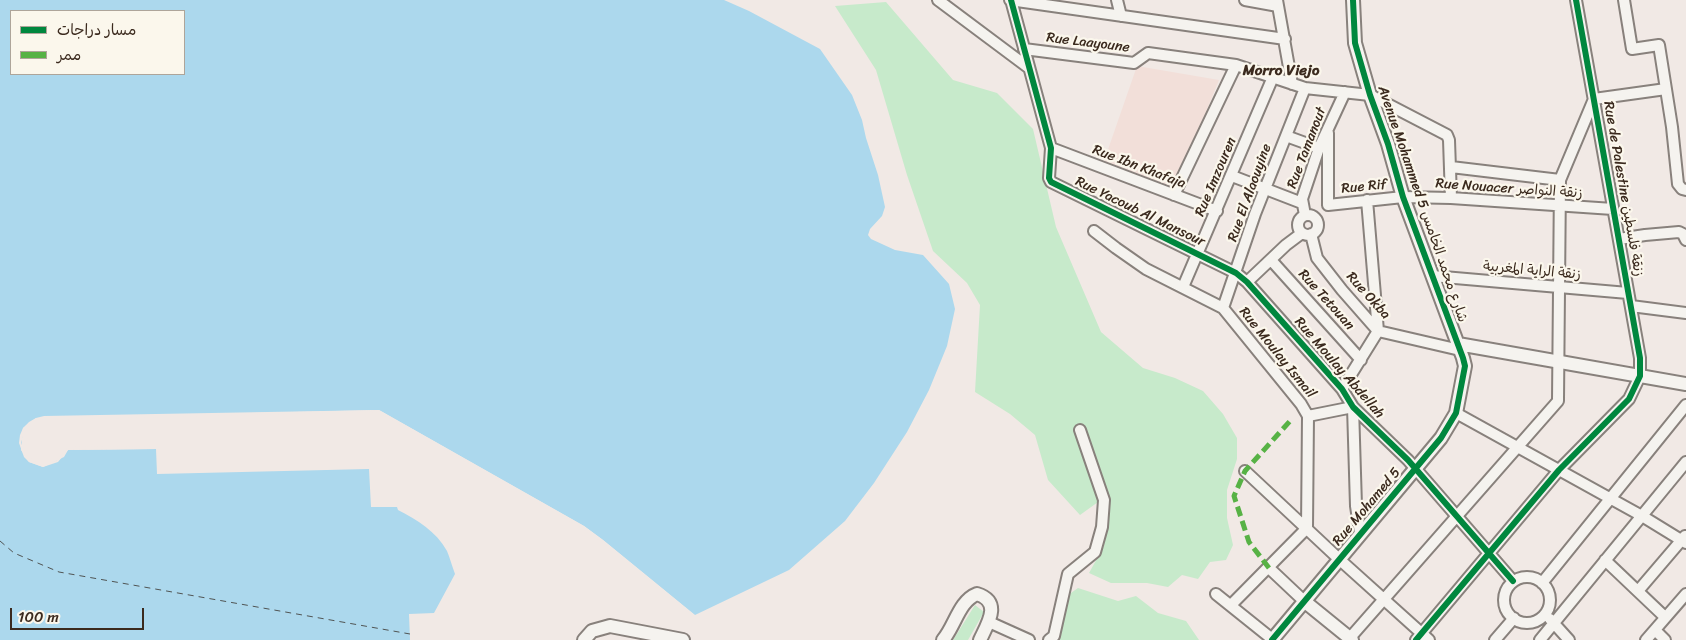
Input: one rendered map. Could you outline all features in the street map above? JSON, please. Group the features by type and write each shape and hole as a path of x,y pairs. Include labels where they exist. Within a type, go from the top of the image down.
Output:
{"street":[{"path":"938,0 1029,69"},
{"path":"1051,148 1010,0 1285,39"},
{"path":"1118,0 1121,16"},
{"path":"1245,0 1278,3 1292,84"},
{"name":"Rue de Palestine زنقة فلسطين","path":"1576,0 1640,358 1639,379"},
{"path":"1624,0 1632,49 1659,45 1678,184 1682,189 1686,190"},
{"name":"Avenue Mohammed 5 شارع محمد الخامس","path":"1354,2 1355,43 1370,95 1388,144 1403,197 1459,347"},
{"name":"Rue Laayoune","path":"1024,49 1134,63 1148,53 1236,65 1305,88 1370,95"},
{"path":"1174,195 1236,65"},
{"name":"Rue Imzouren","path":"1183,287 1273,78"},
{"name":"Rue El Alaouyine","path":"1223,308 1265,189 1305,88"},
{"path":"1268,568 1350,639 1558,401 1560,180 1594,99 1666,89"},
{"name":"Rue Tamanout","path":"1305,215 1302,203 1319,148 1344,92"},
{"path":"1370,95 1446,135 1449,140 1452,167 1451,198"},
{"path":"1316,218 1328,205 1328,130"},
{"path":"1286,136 1319,148"},
{"name":"Rue Ibn Khafaja","path":"1051,148 1217,211"},
{"name":"Rue Yacoub Al Mansour","path":"1051,148 1049,178 1051,182 1236,273 1247,282"},
{"path":"1452,167 1560,180"},
{"path":"1232,176 1302,203"},
{"name":"Rue Nouacer زنقة النواصر","path":"1403,197 1451,198 1613,209"},
{"name":"Rue Rif","path":"1328,205 1403,197"},
{"path":"1342,389 1378,331 1367,200"},
{"path":"1306,234 1298,228 1298,222 1305,215 1316,218"},
{"path":"1247,282 1270,260 1306,234 1316,230 1318,227 1316,218"},
{"path":"1094,231 1146,269 1223,308"},
{"path":"1619,240 1645,235 1679,232 1683,234 1686,240"},
{"name":"Rue Okba","path":"1306,234 1317,258 1378,331 1459,347"},
{"name":"Rue Tetouan","path":"1270,260 1361,360"},
{"name":"زنقة الراية المغربية","path":"1432,276 1628,294"},
{"name":"Rue Moulay Abdellah","path":"1247,282 1342,389 1353,407 1415,469 1513,581"},
{"path":"1630,306 1686,313"},
{"name":"Rue Moulay Ismail","path":"1223,308 1301,404 1308,416"},
{"path":"1459,347 1559,366 1639,379 1686,384"},
{"name":"Rue Mohamed 5","path":"1272,640 1441,438 1456,413 1464,366 1459,347"},
{"path":"1639,379 1686,391"},
{"path":"1245,471 1339,559 1385,599 1422,638 1559,470 1629,399 1639,379"},
{"path":"1542,583 1686,405"},
{"path":"1231,605 1307,528 1308,416 1353,407 1356,506 1360,533"},
{"path":"1456,413 1685,539 1638,591"},
{"path":"1049,640 1054,636 1068,574 1095,552 1102,527 1104,500 1080,430"},
{"path":"1540,640 1686,462"},
{"path":"1605,560 1665,617"},
{"path":"1521,577 1530,577 1542,583 1548,590 1550,597 1545,613 1540,619 1529,622 1519,621 1514,618 1506,608 1504,596 1513,581 1521,577"},
{"path":"943,640 949,633 964,602 970,596 977,594 984,596 990,602 991,613 989,622 980,640"},
{"path":"1216,594 1272,640"},
{"path":"1646,640 1686,594"},
{"path":"1545,613 1569,640"},
{"path":"1495,640 1514,618"},
{"path":"989,622 1029,640"},
{"path":"588,636 610,626 683,640"},
{"path":"1655,630 1665,640"}],"shaded area":[{"name":"Morro Viejo","path":"1137,66 1219,80 1175,188 1104,161"}],"green space":[{"path":"886,2 953,80 997,93 1033,129 1056,227 1101,332 1143,368 1175,378 1203,391 1223,414 1237,438 1237,459 1227,490 1227,518 1233,545 1226,560 1210,562 1198,579 1182,575 1168,587 1147,583 1111,583 1089,573 1104,546 1106,525 1105,497 1080,515 1048,480 1035,435 1010,414 975,392 980,305 967,283 933,251 907,175 876,70 835,6"},
{"path":"1078,588 1118,601 1136,596 1158,613 1186,621 1199,640 1059,640 1068,595"},
{"path":"975,605 984,612 968,640 953,640"}],"water":[{"path":"0,0 724,0 749,11 820,49 852,95 862,120 885,207 882,216 870,229 868,235 871,239 895,250 923,255 949,284 955,309 947,346 929,390 907,432 874,483 845,521 789,570 695,615 584,526 379,410 36,418 23,428 21,450 29,462 43,467 64,457 68,450 156,449 157,474 369,469 371,507 397,507 398,510 426,527 443,544 455,574 434,613 409,614 410,640 0,640"}],"pier":[{"path":"379,410 584,526 697,617 694,617 602,542 583,529 378,412 37,420 25,429 21,443 26,455 37,463 50,463 57,460 68,447 156,446 156,449 68,450 58,462 43,467 29,462 24,457 19,443 23,428 36,418 44,416"}],"ferry route":[{"path":"0,541 14,553 59,572 410,634"}],"marked path":[{"path":"1269,568 1249,542 1234,496 1245,471 1290,421"}],"cycle path":[{"path":"1011,0 1051,148 1049,178 1051,182 1236,273 1247,282 1342,389 1353,407 1408,460 1513,581"},
{"path":"1272,640 1441,438 1456,413 1465,366 1403,197 1388,144 1370,95 1355,43 1353,0"},
{"path":"1416,640 1559,470 1629,399 1640,376 1640,358 1576,0"}],"district":[{"name":"Morro Viejo","path":"1281,71"}]}
